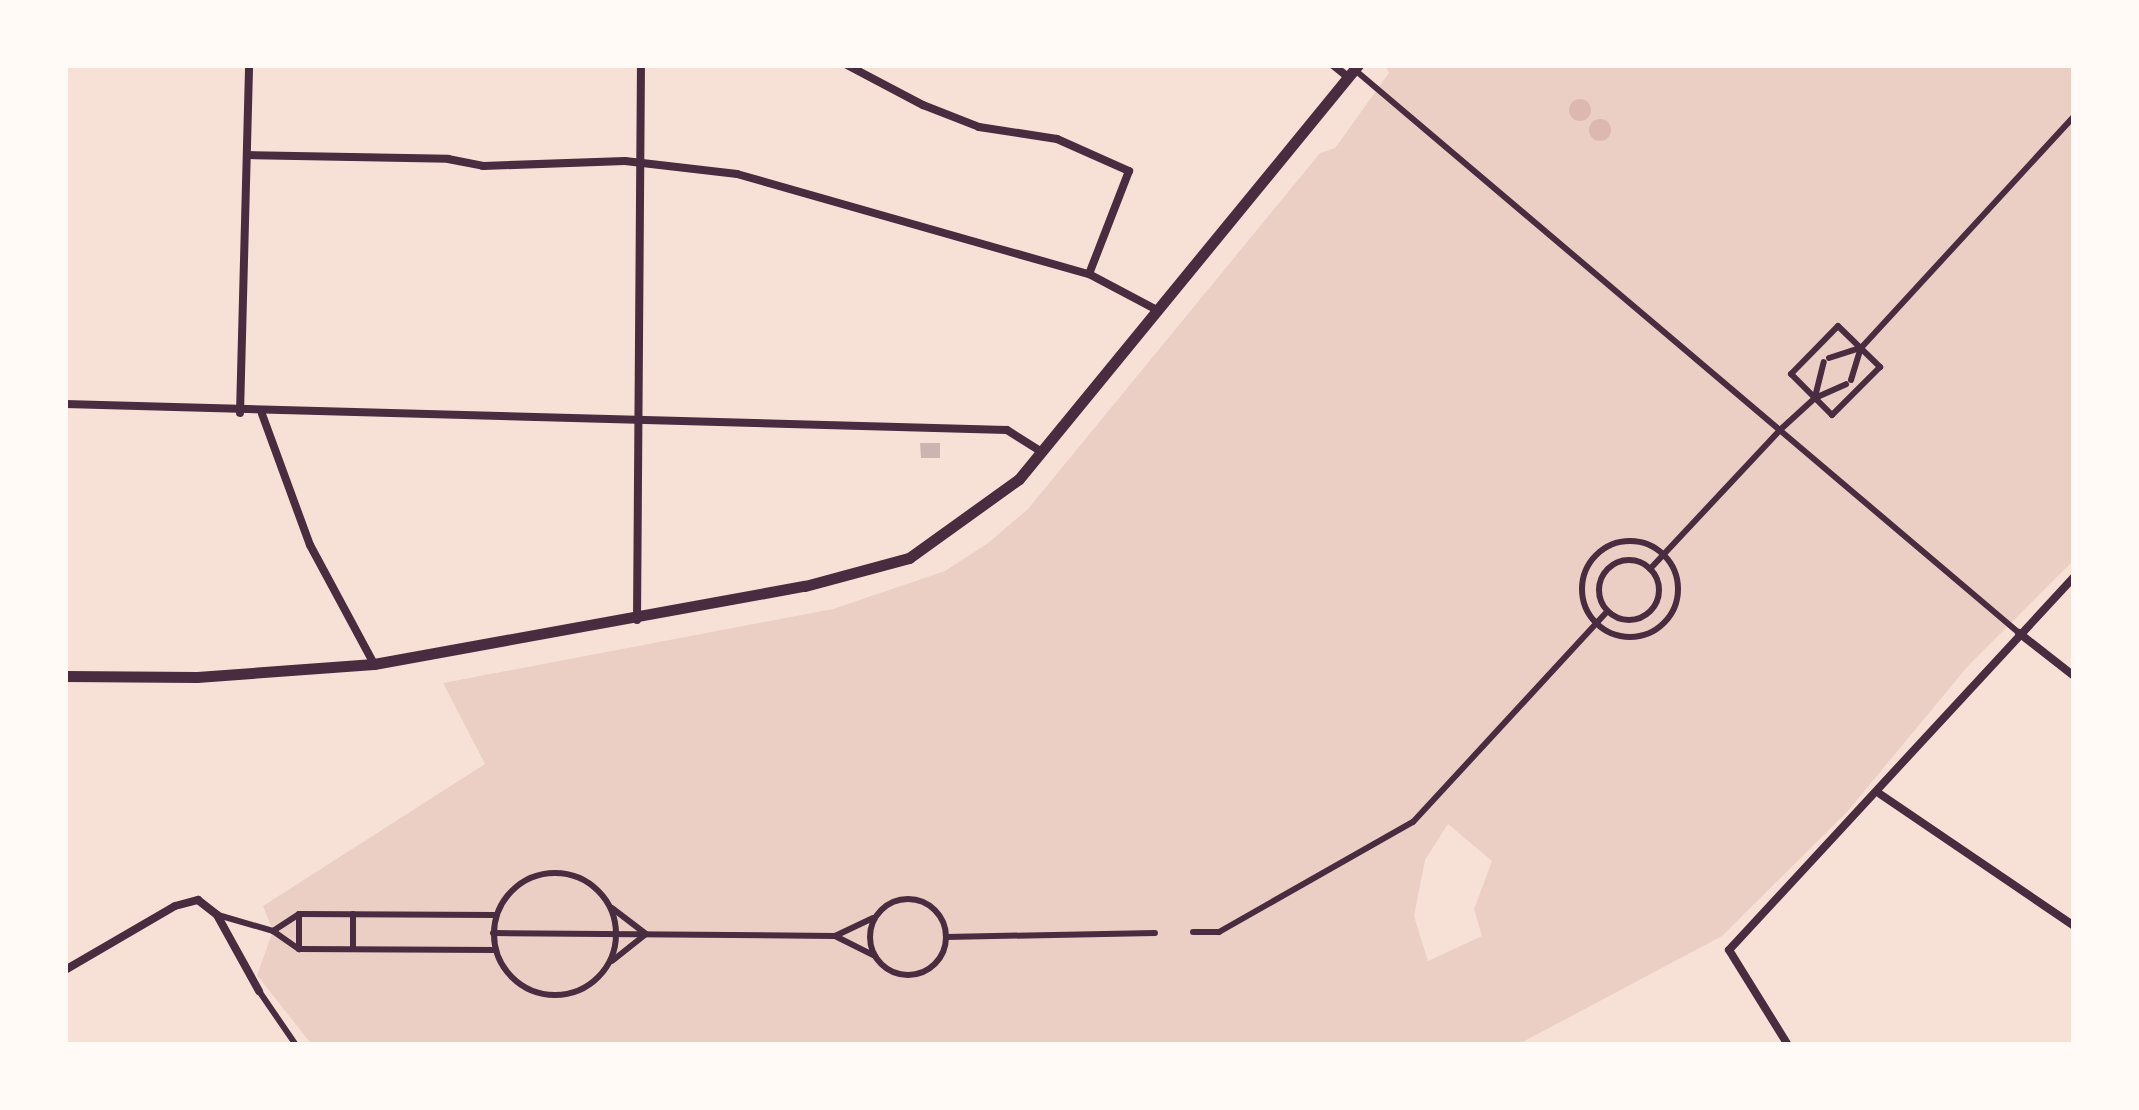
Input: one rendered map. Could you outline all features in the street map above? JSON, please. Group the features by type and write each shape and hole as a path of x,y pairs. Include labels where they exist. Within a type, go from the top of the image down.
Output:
{"main road":[{"path":"65,676 198,677 374,664 637,620 909,558 986,509 1042,452 1353,70"}],"street":[{"path":"240,413 249,65"},
{"path":"637,620 640,65"},
{"path":"847,65 923,106 979,126 1057,140 1129,171 1089,274"},
{"path":"1332,65 1353,70 2074,676"},
{"path":"1650,569 1781,429 1815,398 1849,382 1861,348 2074,116"},
{"path":"247,155 448,158 483,166 567,159 736,174 1089,274 1159,311"},
{"path":"1838,326 1861,348 1880,366 1832,415 1791,374 1838,326"},
{"path":"1815,398 1826,360 1861,348"},
{"path":"65,404 99,400 262,414 637,419 1007,430 1042,452"},
{"path":"262,414 310,545 374,664"},
{"path":"1634,541 1662,555 1678,594 1665,622 1631,637 1597,624 1582,585 1595,556 1634,541"},
{"path":"1595,556 1608,569"},
{"path":"1628,560 1650,569 1658,585 1652,610 1630,620 1608,611 1599,591 1608,569 1628,560"},
{"path":"1788,1045 1729,950 1880,794 2019,633 2074,576"},
{"path":"1652,610 1665,622"},
{"path":"1193,932 1219,932 1412,822 1608,611"},
{"path":"1880,794 2074,926"},
{"path":"556,872 586,881 627,925 646,934 585,988 554,996 511,977 496,950 493,933 496,915 512,890 556,872"},
{"path":"65,970 175,906 198,900 217,914 273,931 300,949 496,950"},
{"path":"493,933 835,936 874,918 898,900 918,900 941,918 946,937 936,964 918,974 898,974 875,956 835,936"},
{"path":"608,966 616,935 609,904"},
{"path":"217,914 259,992 296,1045"},
{"path":"273,931 300,914 496,915"},
{"path":"300,914 300,949"},
{"path":"353,914 354,949"},
{"path":"874,918 870,936 875,956"},
{"path":"946,937 1155,933"}],"shaded area":[{"path":"1385,65 2074,65 2074,560 1968,666 1847,812 1722,936 1517,1045 312,1045 257,975 273,931 263,906 485,764 443,683 833,609 945,571 988,543 1028,509 1320,153 1335,148 1389,73","holes":["1448,824 1492,861 1474,909 1482,936 1428,961 1414,916 1425,860"]},
{"path":"1580,99 1588,102 1588,118 1580,121 1572,118 1569,110 1572,102"},
{"path":"1600,119 1608,122 1608,138 1600,141 1592,138 1589,130 1592,122"}],"building":[{"path":"920,443 940,443 940,458 921,458"}]}
